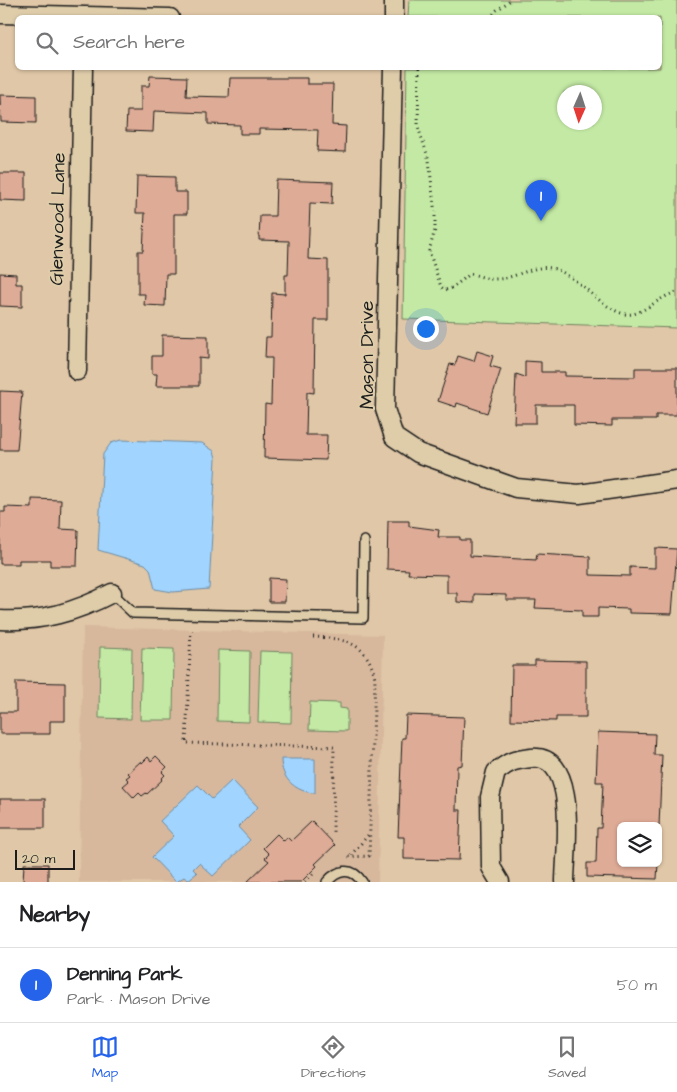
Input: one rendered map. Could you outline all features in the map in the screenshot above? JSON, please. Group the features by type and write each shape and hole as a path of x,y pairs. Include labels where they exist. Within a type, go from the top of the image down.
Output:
{"street":[{"path":"394,0 394,15"},
{"path":"0,14 28,15"},
{"name":"Glenwood Lane","path":"76,371 82,70"},
{"name":"Mason Drive","path":"393,70 385,409 394,437 418,453 516,488 579,494 677,480"},
{"path":"0,620 25,621 62,615 91,604 112,593"},
{"path":"500,882 491,867 490,797 496,772 511,760 540,758 558,770 566,793 564,882"}],"lane":[{"path":"112,593 133,613 363,618 364,541"},
{"path":"327,882 333,875 341,871 358,875 362,882"}],"path":[{"path":"492,15 496,10 511,0"},
{"path":"419,70 418,127 429,160 435,215 435,230 429,252 441,287 445,290 452,288 470,274 497,280 537,268 550,268 571,277 622,314 631,314 677,292"},
{"path":"191,630 186,743 334,747 332,834"},
{"path":"313,637 335,638 352,644 366,656 373,670 369,856"},
{"path":"351,855 370,832"}],"shaded area":[{"path":"83,627 383,635 378,882 79,882"}],"green space":[{"path":"409,0 677,0 677,328 403,319 407,70 662,70 662,15 408,15"},
{"path":"100,647 132,648 131,719 99,718"},
{"path":"142,648 174,649 173,720 140,720"},
{"path":"218,650 250,651 249,722 217,721"},
{"path":"260,651 292,652 291,723 258,722"},
{"path":"310,702 340,703 340,708 347,709 347,731 309,730"}],"water":[{"path":"121,440 202,443 214,451 216,458 209,589 173,592 155,589 150,569 145,564 98,550 103,454 111,443"},
{"path":"281,759 315,759 315,793 302,790 291,783 284,773"},
{"path":"232,780 258,807 238,827 250,840 213,876 199,863 193,869 197,873 188,880 184,877 176,882 152,857 174,836 160,821 198,785 212,799"}],"building":[{"path":"150,76 187,77 186,96 229,97 230,78 307,78 307,84 333,84 332,125 346,126 345,152 317,151 318,130 259,129 259,134 240,134 240,125 208,124 208,113 154,111 153,132 126,131 127,111 141,111 141,86 149,86"},
{"path":"0,95 36,96 36,123 1,122"},
{"path":"0,173 26,173 26,201 0,200"},
{"path":"137,176 175,177 175,192 187,192 187,214 174,214 174,274 166,274 165,306 144,305 145,294 138,294 138,251 143,251 145,213 136,213"},
{"path":"276,180 333,182 332,204 310,203 308,259 328,260 328,320 315,320 314,393 307,392 306,435 327,435 326,460 264,458 265,404 271,405 272,358 265,358 266,337 271,337 272,293 285,294 285,275 288,275 289,241 259,240 260,216 275,216"},
{"path":"0,273 16,274 16,284 22,284 22,307 0,306"},
{"path":"162,335 208,336 208,359 199,358 199,386 156,386 157,374 152,374 152,356 162,356"},
{"path":"477,351 493,356 490,366 501,369 487,413 457,403 456,407 438,401 450,364 455,365 458,356 474,361"},
{"path":"525,361 541,362 541,372 565,372 565,376 635,377 635,368 677,368 677,415 656,415 656,420 612,420 612,426 574,425 574,405 536,405 536,423 514,423 516,374 525,377"},
{"path":"0,391 22,392 17,450 0,450"},
{"path":"32,499 61,500 60,529 78,530 77,566 50,566 50,560 19,560 19,564 0,564 0,512 5,512 5,507 32,508"},
{"path":"388,521 409,521 409,526 439,530 438,537 460,537 460,540 470,540 470,556 536,560 537,554 590,557 590,575 630,576 630,567 655,568 655,548 677,549 672,614 629,613 629,609 598,608 598,617 582,617 582,610 535,608 536,600 506,600 506,595 474,594 474,603 457,602 457,593 447,593 447,575 408,574 409,570 387,569"},
{"path":"269,578 286,579 285,602 269,602"},
{"path":"535,660 586,661 586,717 556,717 556,721 511,720 512,665 535,665"},
{"path":"16,682 65,683 65,721 50,721 50,734 0,734 0,712 16,712"},
{"path":"406,715 464,717 462,765 457,766 456,810 461,810 459,860 404,859 404,837 398,837 402,738 405,738"},
{"path":"598,732 655,734 654,755 662,755 659,822 617,822 617,867 658,867 657,879 587,877 587,863 596,863 597,828 601,828 603,782 596,782"},
{"path":"156,756 167,767 162,772 165,775 147,794 142,796 139,793 134,798 123,786 129,781 126,778 130,775 128,773 141,761 142,763 148,757 151,761"},
{"path":"0,799 45,799 45,828 0,828"},
{"path":"312,821 335,845 315,864 317,866 301,882 247,882 269,861 265,858 269,854 263,848 277,834 284,841 287,837 291,841"},
{"path":"24,864 48,864 48,882 23,882"}],"place":[{"name":"Denning Park","path":"541,221"}]}
